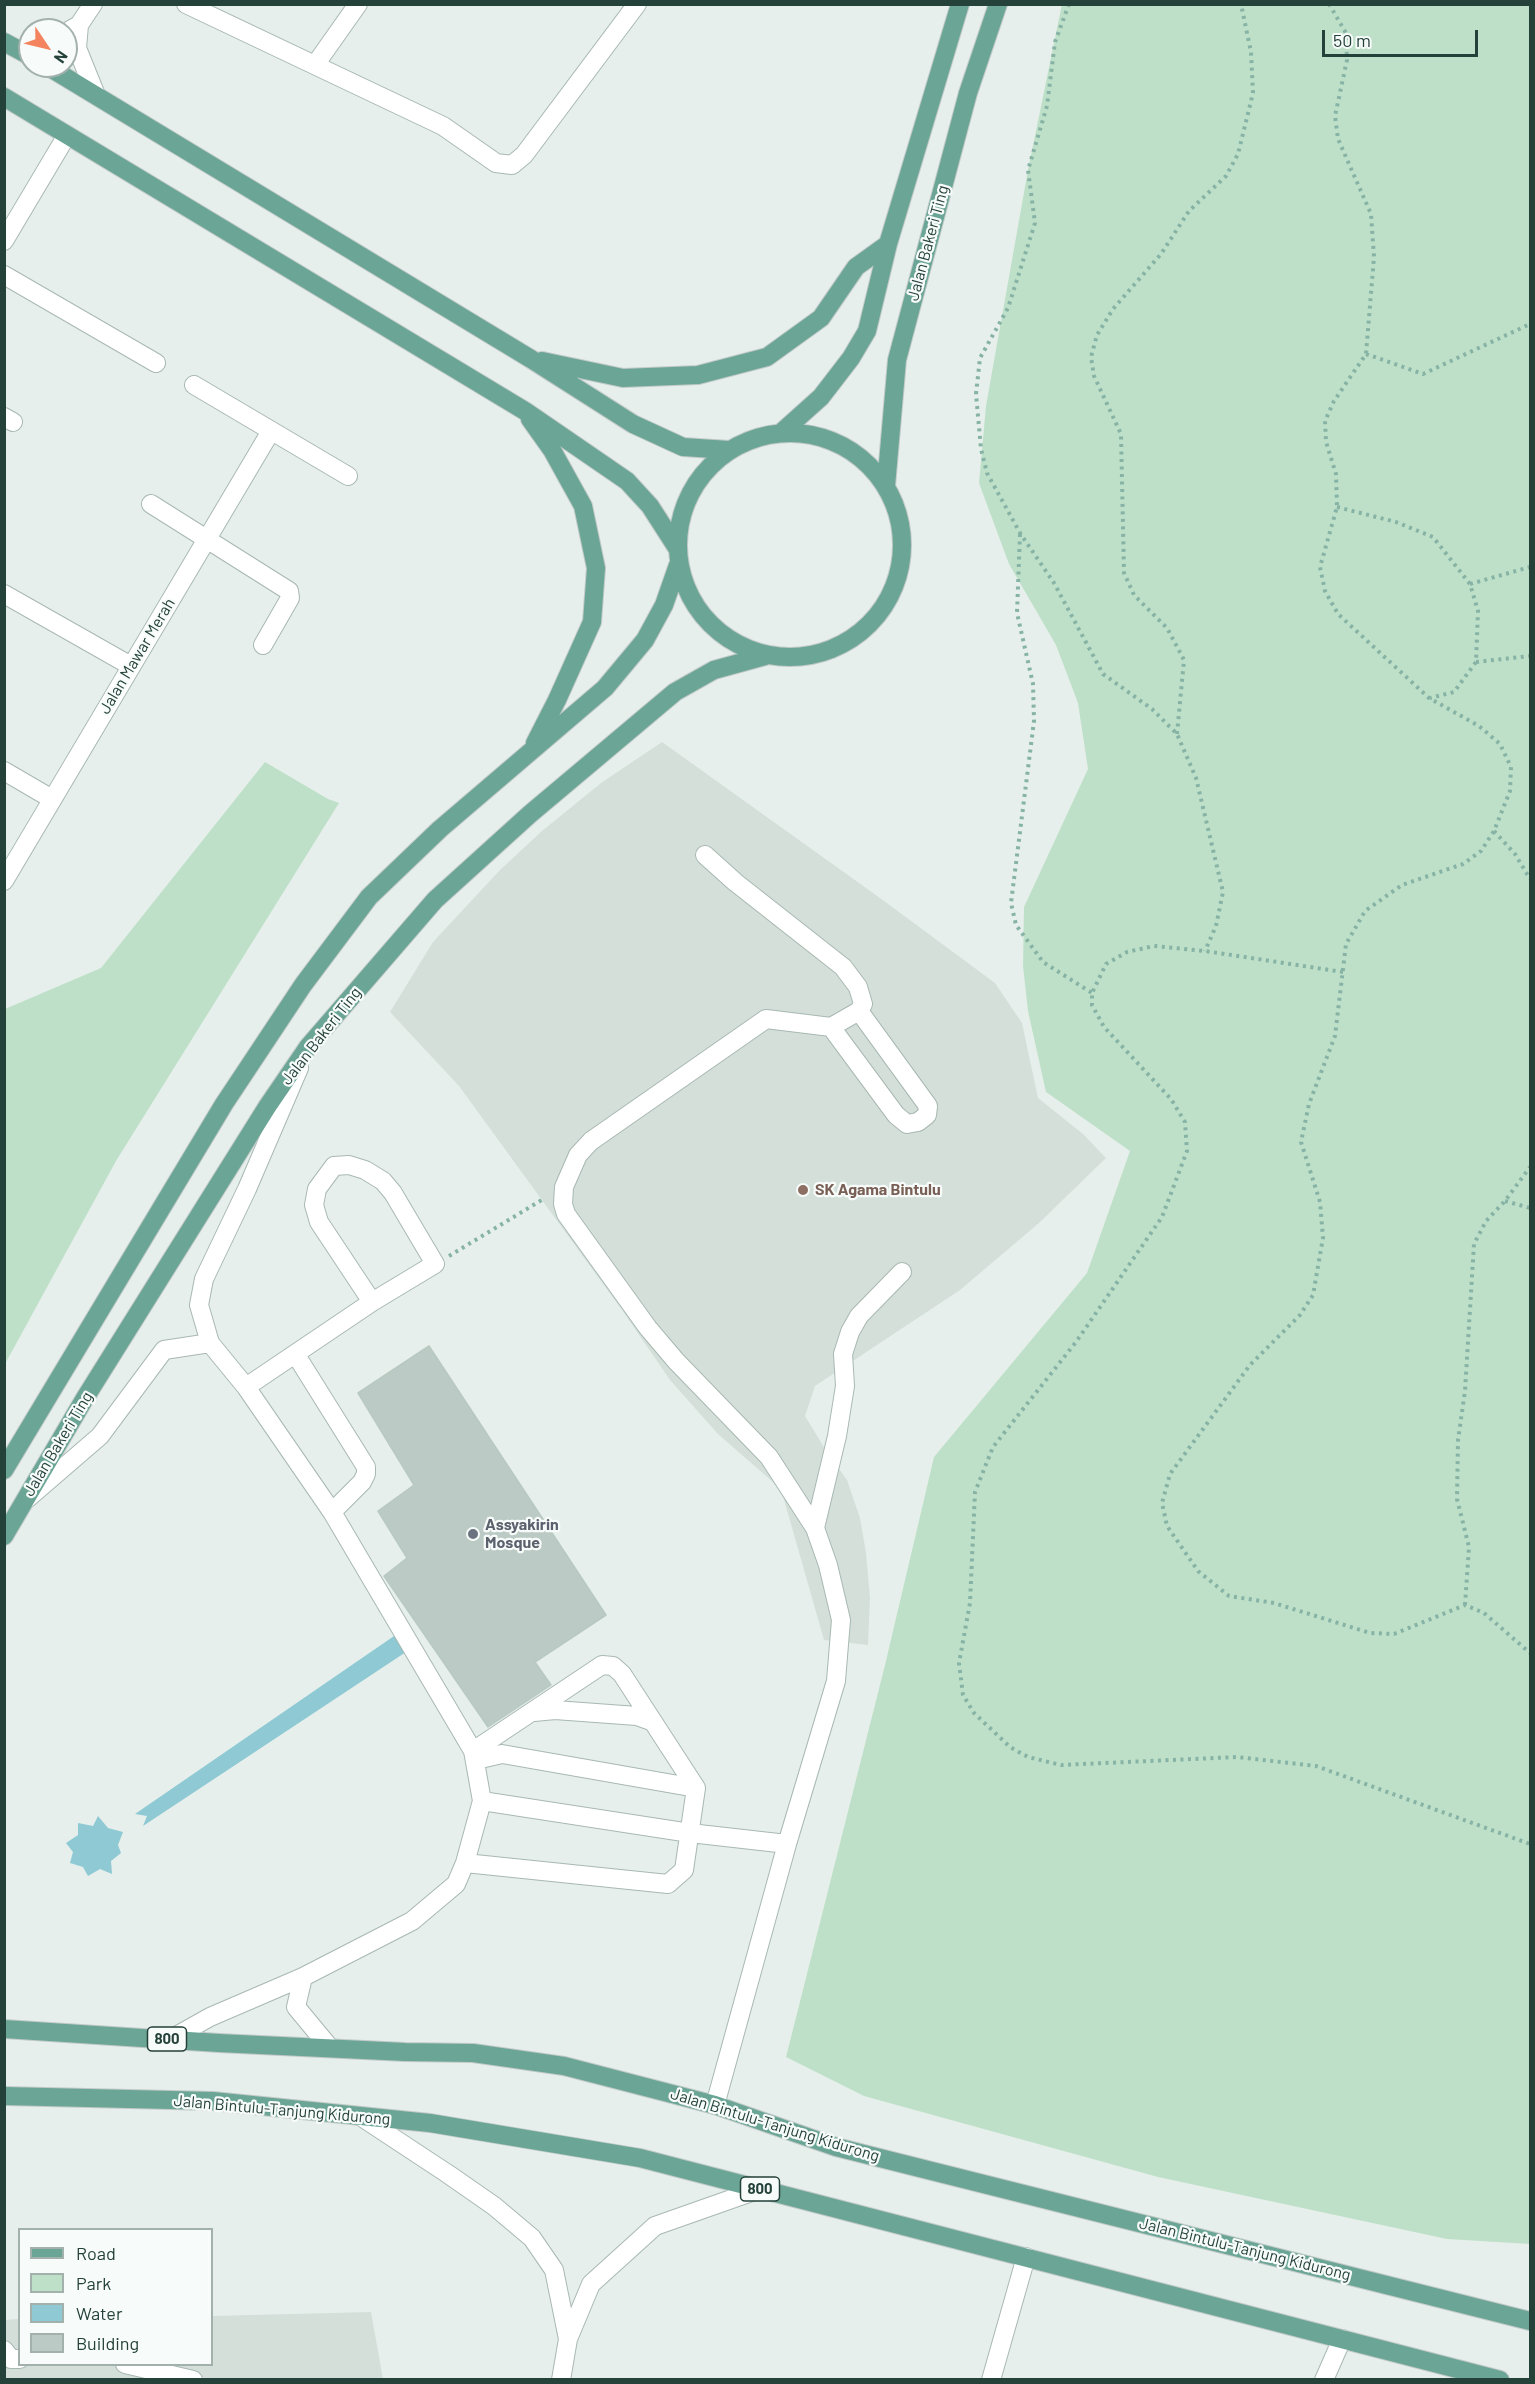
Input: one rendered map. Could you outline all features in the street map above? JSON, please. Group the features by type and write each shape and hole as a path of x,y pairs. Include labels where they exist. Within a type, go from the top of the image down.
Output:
{"main road":[{"path":"782,432 821,397 867,331 888,244 960,4"},
{"name":"Jalan Bakeri Ting","path":"886,486 897,360 968,93 998,4"},
{"path":"67,78 531,359 633,424 683,447 729,450"},
{"path":"4,97 525,411 627,481 650,506 678,557 689,596 708,624 734,644 765,656 802,658 838,647 869,625 891,595 902,559 900,521 886,486 867,462 842,444 813,434 782,432 754,438 729,450 707,469 690,492 680,520 678,557"},
{"path":"531,359 623,378 698,375 768,357 821,318 856,267 888,244"},
{"path":"525,411 552,450 583,506 596,568 592,622 557,700 531,750"},
{"name":"Jalan Bakeri Ting","path":"4,1470 224,1104 303,985 369,897 440,829 604,688 645,640 664,605 678,557"},
{"name":"Jalan Bakeri Ting","path":"4,1536 85,1398 248,1137 308,1047 435,900 530,814 675,692 714,670 765,656"},
{"name":"Jalan Bintulu-Tanjung Kidurong","path":"4,2029 169,2040 473,2053 564,2066 715,2105 836,2147 1530,2321"},
{"name":"Jalan Bintulu-Tanjung Kidurong","path":"4,2096 213,2101 430,2123 640,2158 1500,2379"}],"street":[{"path":"78,22 93,4"},
{"path":"186,4 443,126 496,163 512,165 524,155 637,4"},
{"path":"315,65 358,4"},
{"path":"78,51 96,96"},
{"path":"4,241 67,135"},
{"path":"4,275 156,363"},
{"path":"194,385 348,476"},
{"name":"Jalan Mawar Merah","path":"4,881 270,430"},
{"path":"151,504 289,591 290,598 263,645"},
{"path":"4,594 131,666"},
{"path":"4,771 52,800"},
{"path":"705,855 735,882 843,967 858,987 863,1004 859,1011 831,1027 766,1019 591,1141 578,1155 564,1187 563,1204 566,1214 648,1328 676,1361 769,1456 815,1528 828,1565 841,1620 836,1681 787,1844 715,2105"},
{"path":"831,1027 897,1115 907,1124 918,1122 927,1115 928,1106 859,1011"},
{"path":"169,2040 210,2017 303,1977 412,1921 456,1884 465,1863 482,1802 474,1755 332,1512 246,1387 210,1343 199,1305 204,1279 247,1190 308,1047"},
{"path":"246,1387 372,1302 435,1264 393,1193 383,1181 365,1170 348,1165 334,1166 317,1190 314,1205 316,1214 372,1302"},
{"path":"815,1528 837,1436 844,1386 843,1354 850,1332 859,1316 902,1272"},
{"path":"23,1503 100,1436 164,1350 210,1343"},
{"path":"296,1355 366,1467 366,1474 362,1482 332,1512"},
{"path":"465,1863 668,1884 684,1870 696,1788 622,1674 613,1666 602,1665 474,1755"},
{"path":"531,1713 555,1710 637,1716 651,1721"},
{"path":"474,1755 502,1754 696,1788"},
{"path":"482,1802 690,1833 787,1844"},
{"path":"303,1977 296,2007 330,2048"},
{"path":"360,2116 494,2206 532,2238 554,2270 568,2339"},
{"path":"561,2379 568,2339 591,2284 655,2226 760,2189"},
{"path":"991,2379 1026,2258"},
{"path":"1324,2379 1342,2339"},
{"path":"134,2366 194,2379"}],"path":[{"path":"1069,4 1055,42 1047,106 1028,170 1035,223 1008,308 981,358 976,394 981,449 987,473 1020,533 1054,583 1103,674 1152,709 1177,734 1196,778 1223,892 1216,926 1205,951"},
{"path":"1177,734 1184,660 1167,628 1134,596 1124,573 1121,434 1094,376 1091,357 1097,335 1113,309 1161,254 1189,211 1226,176 1238,154 1253,93 1251,52 1241,4"},
{"path":"1329,4 1346,33 1347,60 1335,116 1338,139 1371,214 1374,256 1366,354 1334,400 1325,421 1326,441 1336,474 1337,507 1320,567 1325,591 1338,615 1429,698 1479,726 1500,744 1510,767 1510,791 1494,831 1481,851 1462,864 1402,885 1365,911 1346,944 1335,1036 1309,1104 1301,1142 1320,1202 1323,1238 1313,1295 1300,1315 1250,1365 1170,1474 1162,1503 1167,1526 1198,1571 1229,1596 1274,1603 1370,1633 1394,1634 1465,1605 1484,1613 1530,1653"},
{"path":"1366,354 1423,374 1530,324"},
{"path":"1337,507 1396,522 1433,537 1470,584 1478,611 1476,662 1454,692 1429,698"},
{"path":"1020,533 1017,613 1033,684 1034,721 1011,903 1016,925 1043,962 1092,993"},
{"path":"1470,584 1530,567"},
{"path":"1476,662 1530,656"},
{"path":"1494,831 1515,854 1530,879"},
{"path":"1343,972 1205,951 1154,946 1127,952 1106,964 1092,993 1092,1005 1104,1027 1171,1099 1185,1122 1186,1151 1162,1217 1076,1342 993,1447 975,1492 970,1603 958,1663 963,1695 981,1720 1010,1747 1028,1757 1061,1764 1237,1757 1316,1766 1530,1844"},
{"path":"1465,1605 1469,1547 1457,1499 1458,1440 1466,1391 1474,1244 1486,1221 1505,1201 1530,1167"},
{"path":"435,1264 564,1187"},
{"path":"1505,1201 1530,1209"}],"shaded area":[{"name":"SK Agama Bintulu","path":"662,742 995,983 1022,1023 1038,1098 1083,1134 1106,1158 1039,1223 960,1290 815,1386 805,1416 847,1480 860,1518 870,1598 868,1645 824,1640 781,1489 718,1434 670,1380 622,1310 459,1086 390,1012 433,942 500,870 542,831 601,783"},
{"path":"371,2312 383,2379 5,2379 4,2320 18,2319 18,2366 213,2366 213,2316"}],"green space":[{"path":"1062,4 1530,5 1530,2244 1447,2239 1158,2177 864,2096 786,2057 885,1665 934,1457 1087,1273 1130,1151 1046,1092 1028,1011 1023,966 1024,907 1088,769 1078,703 1056,645 1009,564 979,483 986,406 1028,170"},
{"path":"265,762 328,799 339,803 116,1161 5,1364 5,1009 101,968"}],"water":[{"path":"397,1634 406,1652 143,1826 147,1816 135,1814"},
{"path":"98,1816 108,1828 123,1832 118,1845 121,1853 111,1861 112,1874 100,1869 88,1876 83,1867 70,1863 73,1852 66,1843 78,1835 78,1823 93,1826"}],"building":[{"name":"Assyakirin Mosque","path":"429,1346 606,1615 535,1662 551,1685 488,1727 384,1576 407,1558 378,1511 414,1485 358,1393"}],"place":[{"name":"SK Agama Bintulu","path":"803,1190"},
{"name":"Assyakirin Mosque","path":"473,1534"}]}
